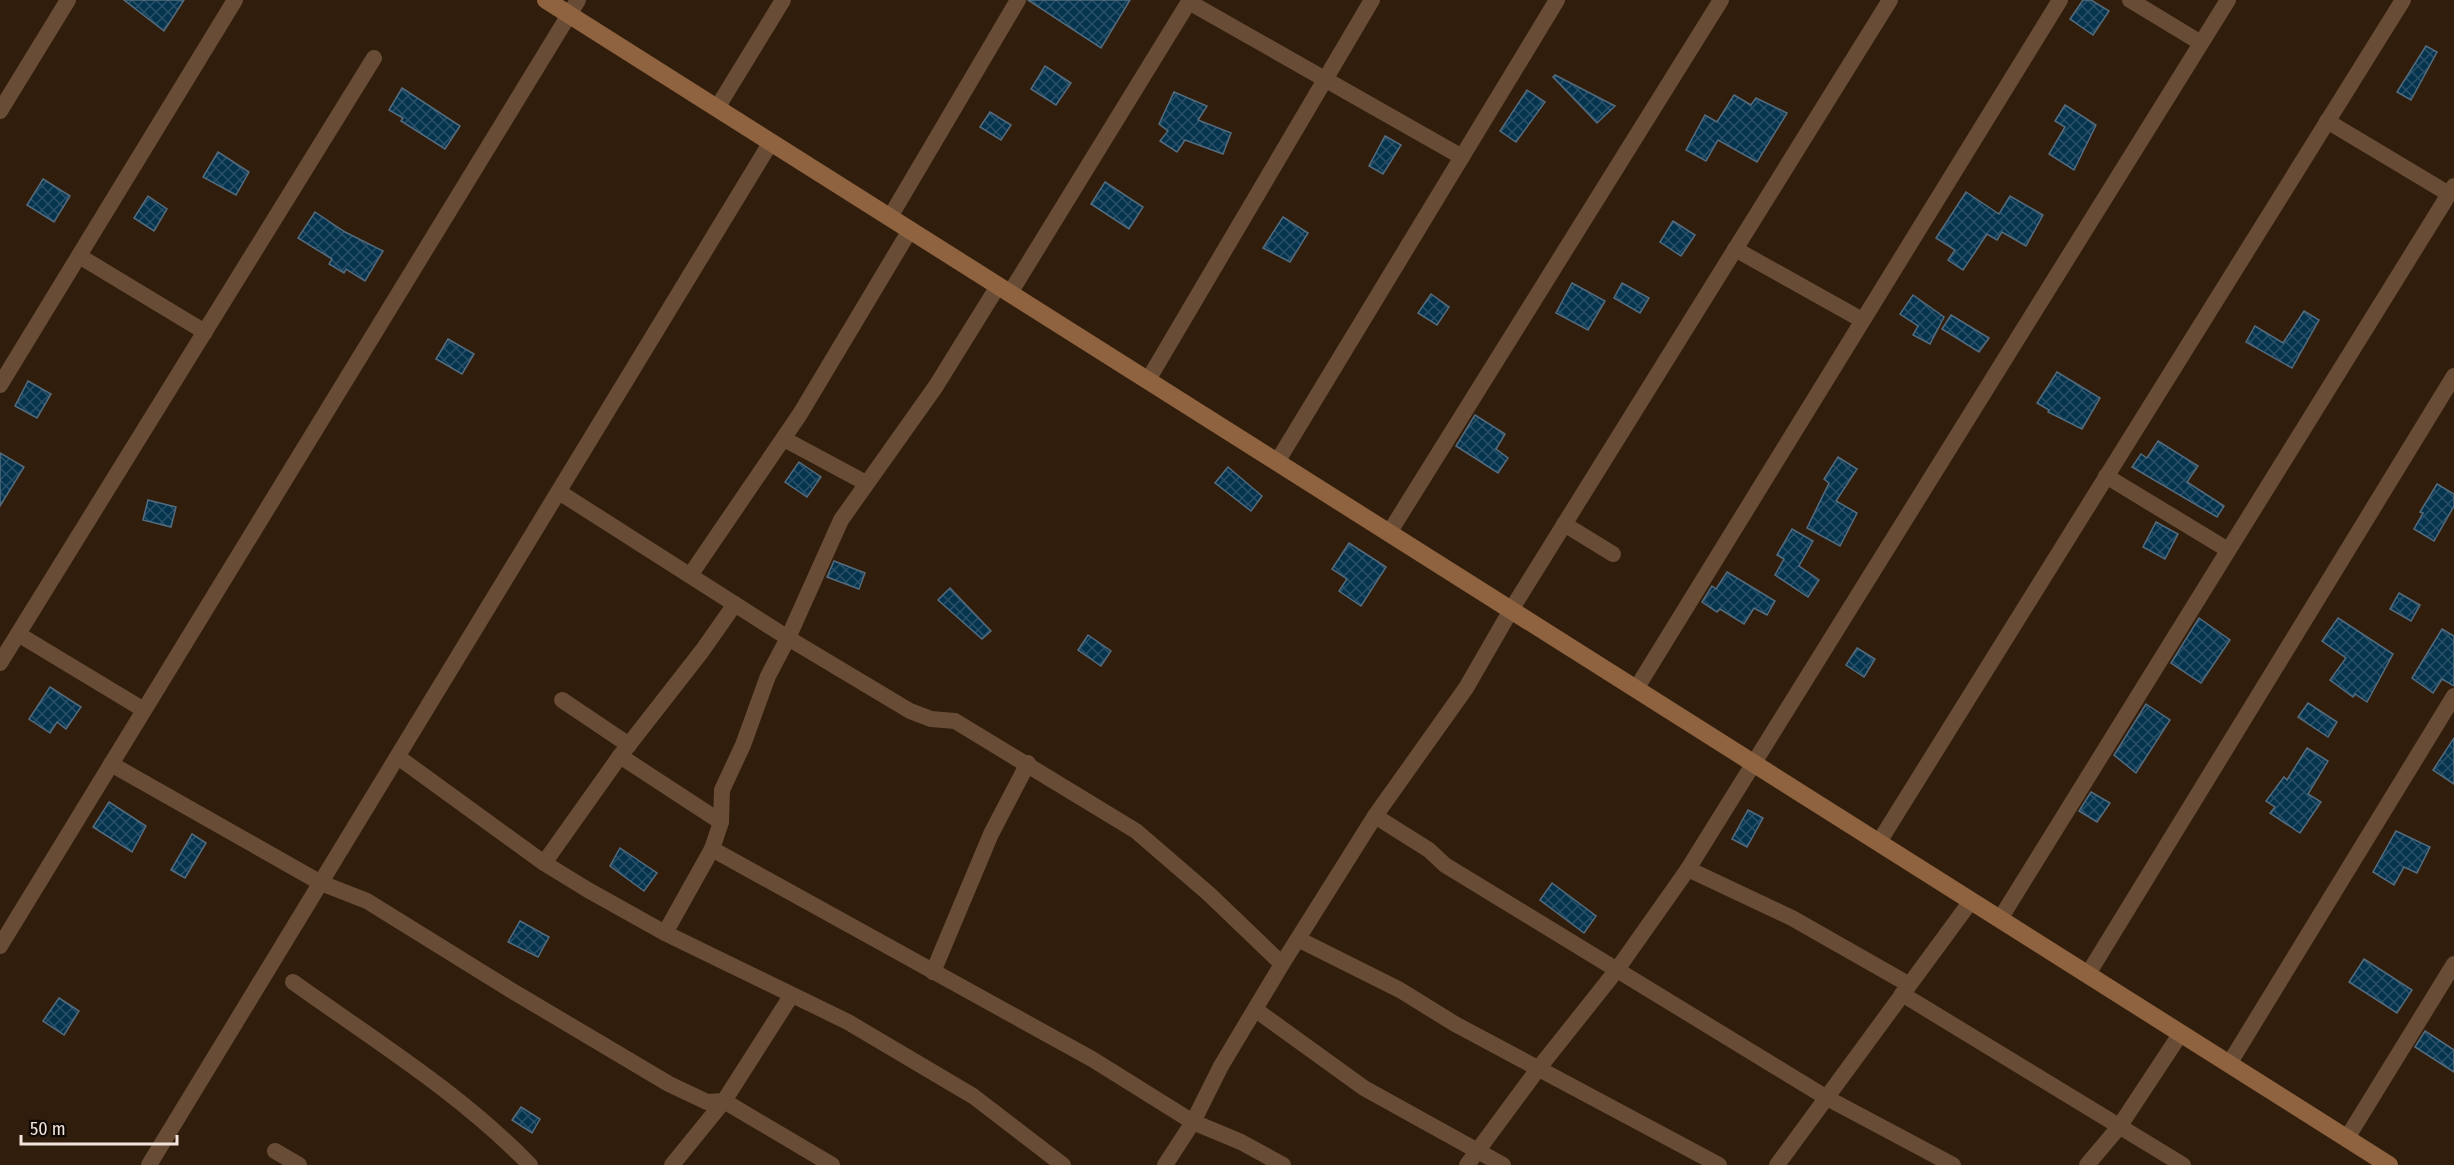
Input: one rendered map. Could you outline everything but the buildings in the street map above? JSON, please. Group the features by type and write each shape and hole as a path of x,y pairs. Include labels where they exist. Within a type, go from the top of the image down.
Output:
{"street":[{"path":"0,111 68,0"},
{"path":"0,385 235,0"},
{"path":"546,0 573,7 717,108 2347,1138 2382,1163"},
{"path":"717,108 783,0"},
{"path":"890,217 1018,0"},
{"path":"1148,380 1372,0"},
{"path":"1277,462 1557,0"},
{"path":"1389,533 1721,0"},
{"path":"1165,1165 1193,1122 1221,1066 1282,964 1375,816 1466,688 1564,524 1890,0"},
{"path":"1636,689 2060,0"},
{"path":"2130,0 2201,42"},
{"path":"1471,1158 1616,971 1688,869 2228,0"},
{"path":"1879,842 2403,0"},
{"path":"665,933 712,849 721,822 722,790 743,746 768,676 788,638 841,520 1004,289 1190,1 1462,157"},
{"path":"1,943 573,7"},
{"path":"0,663 374,58"},
{"path":"2000,919 2452,190 2327,121"},
{"path":"149,1165 771,142"},
{"path":"691,574 784,439 910,230"},
{"path":"1735,249 1862,320"},
{"path":"79,256 205,332"},
{"path":"2088,974 2454,376"},
{"path":"784,439 866,483"},
{"path":"2106,476 2228,550"},
{"path":"559,492 691,574 788,638 910,711 931,719 955,721 1028,763 1136,831 1201,887 1282,964"},
{"path":"1564,524 1613,554"},
{"path":"544,863 624,750 702,651 735,604"},
{"path":"18,634 144,710"},
{"path":"2229,1064 2454,696"},
{"path":"562,699 624,750 721,822"},
{"path":"398,757 544,863 665,933 848,1022 973,1096 1052,1162"},
{"path":"933,972 991,834 1028,763"},
{"path":"111,764 321,883 367,901 669,1084 699,1100 724,1101 832,1165"},
{"path":"1375,816 1429,850 1445,865 1616,971 1827,1098 1953,1165"},
{"path":"712,849 1092,1059 1193,1122 1241,1142 1283,1165"},
{"path":"1688,869 1792,918 1850,950 1905,989 2182,1165"},
{"path":"1777,1165 1971,901"},
{"path":"1298,939 1401,990 1455,1024 1719,1165"},
{"path":"2347,1138 2454,964"},
{"path":"293,982 427,1077 499,1134 530,1165"},
{"path":"672,1165 724,1101 791,996"},
{"path":"1256,1010 1364,1088 1471,1158 1503,1165"},
{"path":"2087,1165 2119,1127 2181,1033"},
{"path":"275,1151 299,1165"}]}
